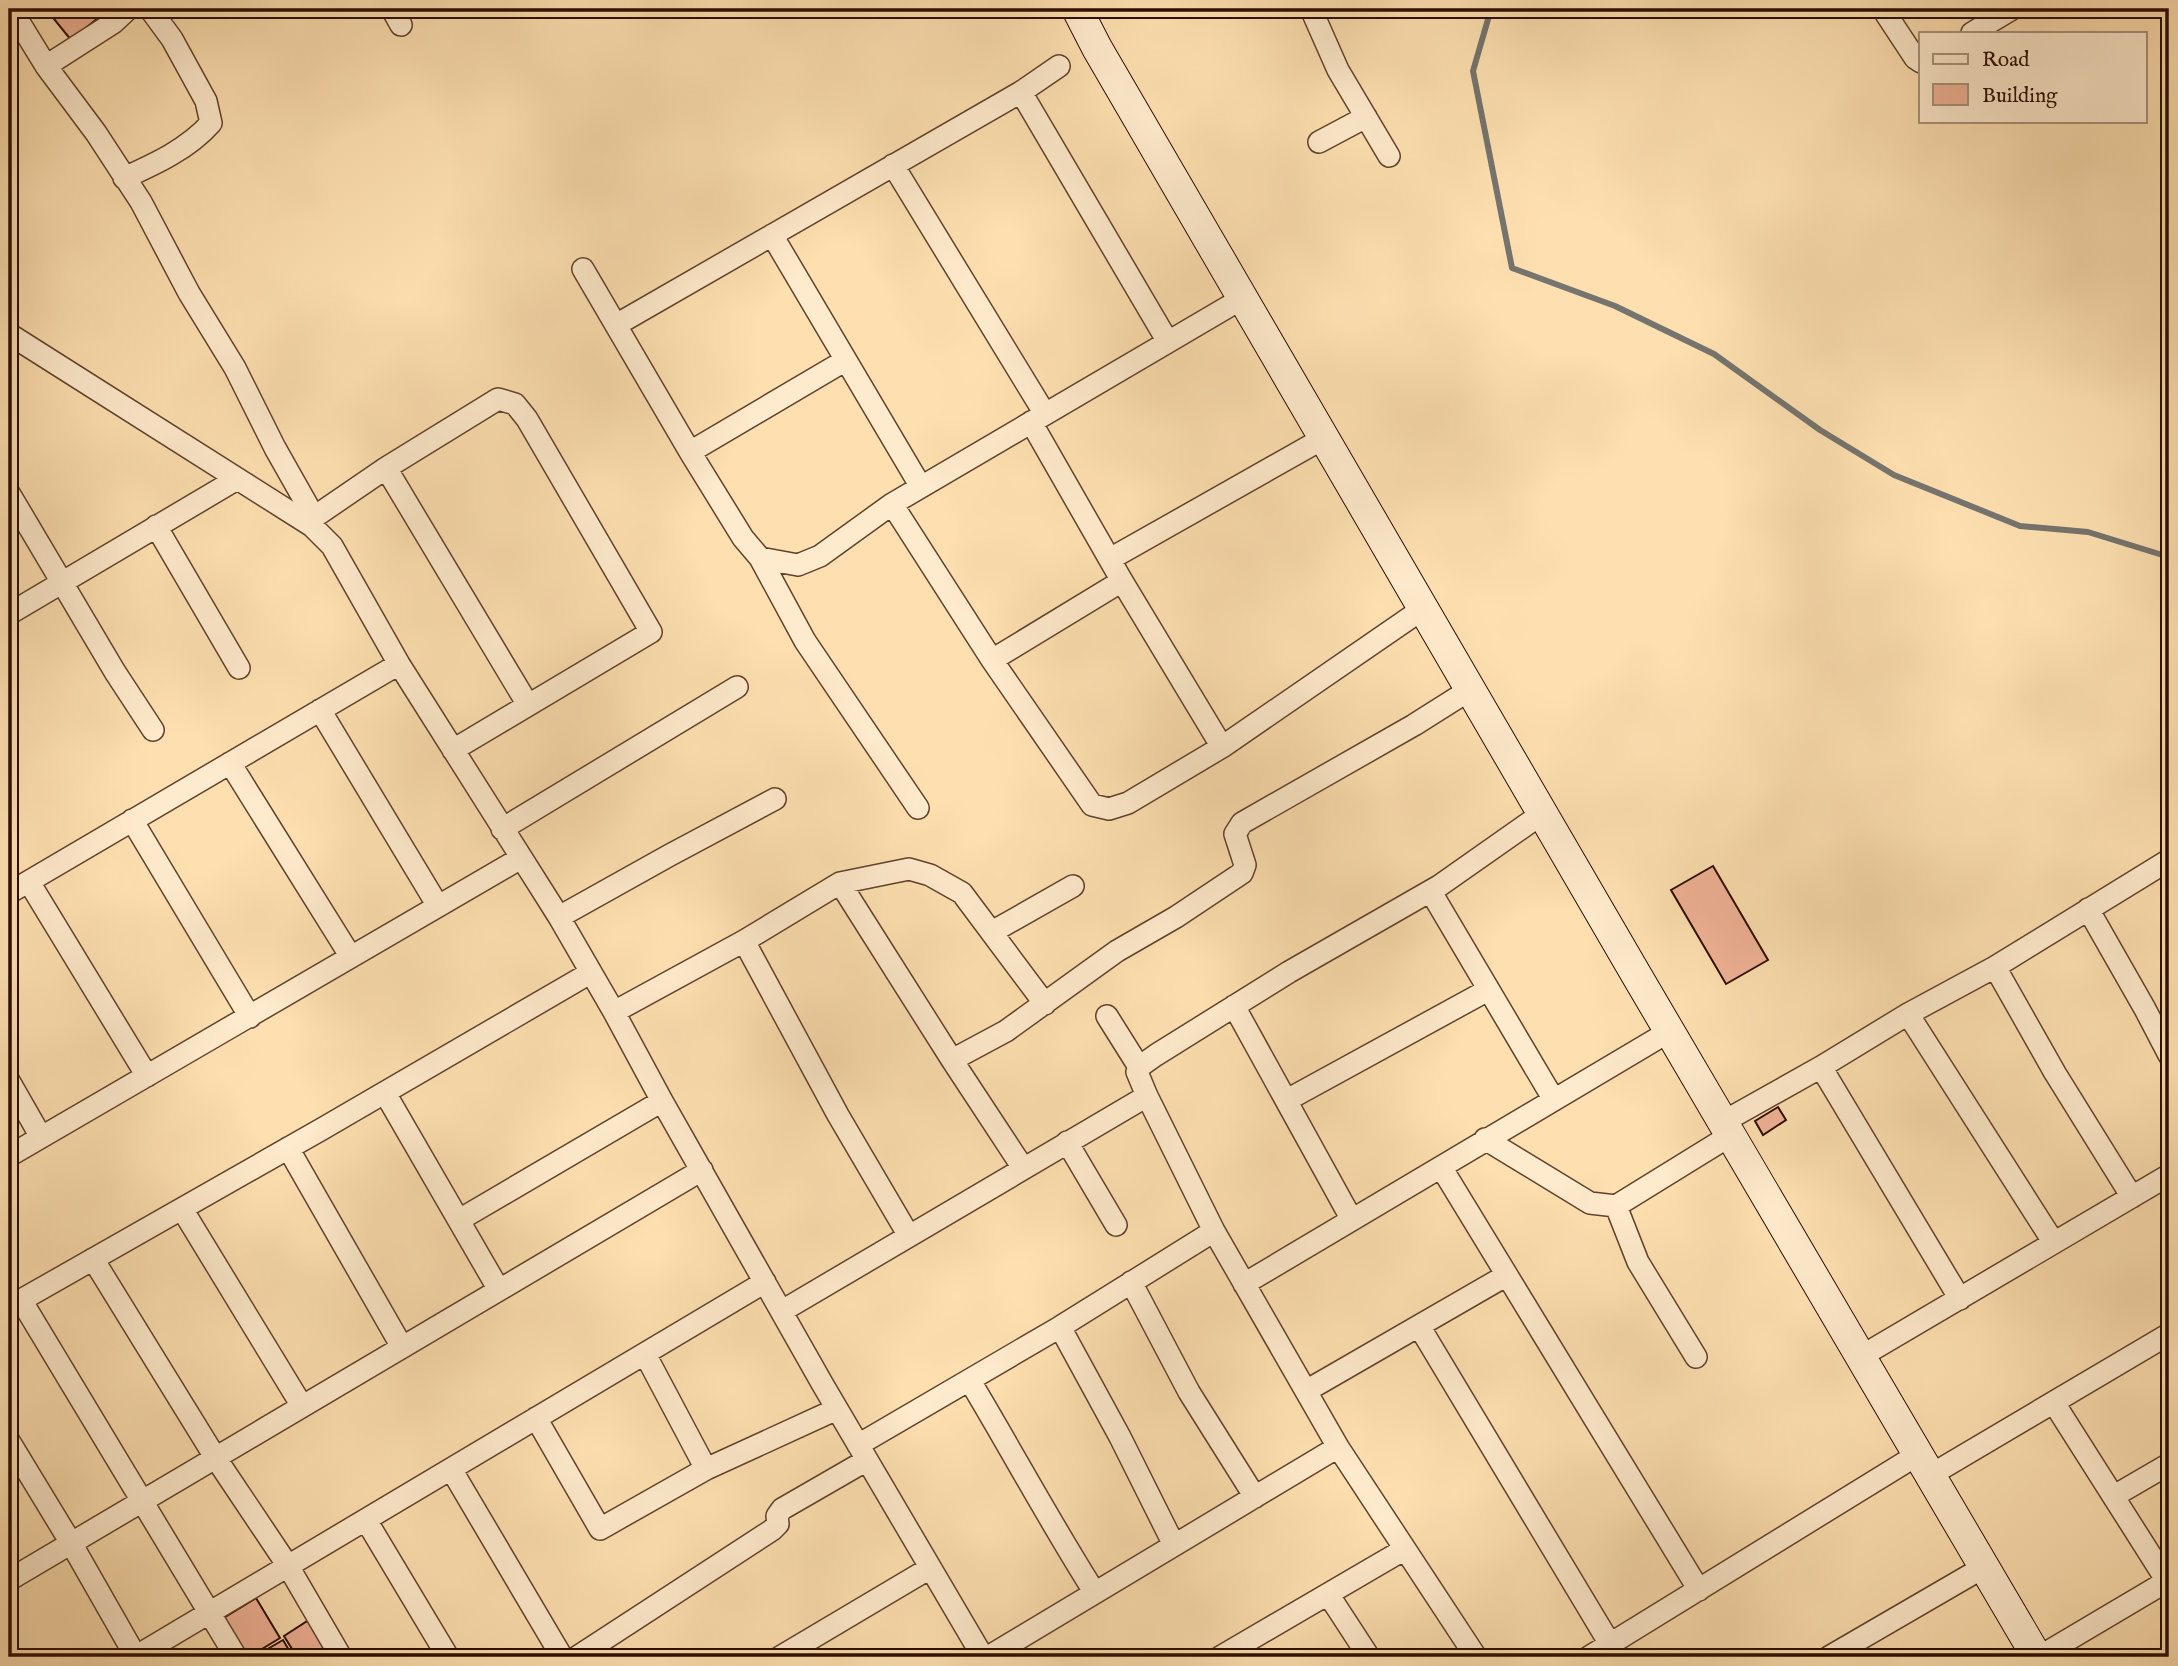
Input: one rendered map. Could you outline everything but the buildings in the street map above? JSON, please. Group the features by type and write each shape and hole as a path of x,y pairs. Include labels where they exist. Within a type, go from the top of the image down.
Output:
{"street":[{"path":"11,9 46,66 96,133 141,202 189,293 235,368 310,520 332,546 399,664 559,918 837,1409 985,1657 1338,1447"},
{"path":"46,66 113,23 128,9"},
{"path":"124,178 159,162 203,132 211,123 206,101 172,39 150,9"},
{"path":"1077,9 1097,48 1543,814 2038,1657 2168,1581 2054,1403"},
{"path":"1311,9 1338,70 1389,156"},
{"path":"1885,9 1919,61"},
{"path":"1974,32 2012,9"},
{"path":"616,325 1021,92 1059,66"},
{"path":"1021,92 1168,342"},
{"path":"1319,142 1366,117"},
{"path":"893,165 1038,418 1122,582 1222,747"},
{"path":"772,235 921,487"},
{"path":"583,269 690,452 743,538 760,558 805,641 918,808"},
{"path":"760,558 798,565 820,556 892,504 1243,298"},
{"path":"9,334 237,479 310,520"},
{"path":"690,452 846,360"},
{"path":"310,520 386,468 498,399 514,404 527,419 651,632 453,750"},
{"path":"1110,559 1324,438"},
{"path":"386,468 528,705"},
{"path":"9,614 237,479"},
{"path":"9,493 115,672 153,730"},
{"path":"892,504 992,660 1092,805 1109,809 1128,803 1222,747 1424,608"},
{"path":"156,526 239,668"},
{"path":"992,660 1122,582"},
{"path":"9,893 399,664"},
{"path":"502,829 737,687"},
{"path":"952,1060 1006,1031 1117,951 1176,917 1242,873 1245,865 1236,834 1242,823 1471,689"},
{"path":"320,710 438,906"},
{"path":"230,763 351,957"},
{"path":"559,918 775,799"},
{"path":"1476,1657 1338,1447 1214,1231 1137,1076 1139,1068 1156,1055 1289,972 1431,891 1543,814"},
{"path":"132,820 250,1017"},
{"path":"9,1156 521,858"},
{"path":"1485,1139 1590,1203 1616,1206 1821,1066 1994,967 2169,860"},
{"path":"614,1012 744,941 840,883 909,869 930,875 962,893 1045,1004"},
{"path":"29,882 148,1076"},
{"path":"840,883 1023,1168"},
{"path":"992,932 1073,886"},
{"path":"1431,891 1554,1100"},
{"path":"2088,909 2146,1009 2169,1055"},
{"path":"744,941 838,1115 909,1236"},
{"path":"1994,967 2055,1073 2132,1197"},
{"path":"236,1657 142,1501 15,1303 590,973"},
{"path":"1287,1100 1488,990"},
{"path":"1234,1006 1352,1220"},
{"path":"1908,1014 2054,1243"},
{"path":"1107,1016 1139,1068"},
{"path":"1244,1284 1670,1031"},
{"path":"1821,1066 1960,1299"},
{"path":"9,1081 41,1137"},
{"path":"385,1093 499,1290"},
{"path":"782,1311 1147,1096"},
{"path":"459,1220 662,1101"},
{"path":"1068,1142 1116,1224"},
{"path":"288,1148 402,1347"},
{"path":"1441,1167 1699,1590"},
{"path":"9,1580 702,1170"},
{"path":"1860,1357 2169,1175"},
{"path":"1616,1206 1638,1262 1696,1357"},
{"path":"182,1209 302,1406"},
{"path":"577,1657 772,1530 778,1524 776,1516 782,1509 863,1452 970,1381 1214,1231"},
{"path":"93,1259 215,1457 288,1566 341,1657"},
{"path":"1306,1391 1507,1275"},
{"path":"9,1441 71,1542 136,1657 765,1282"},
{"path":"1131,1282 1189,1392 1255,1497"},
{"path":"1419,1326 1610,1644"},
{"path":"1060,1327 1120,1437 1174,1545"},
{"path":"1589,1657 1699,1590 1923,1465 2054,1403 2169,1334"},
{"path":"645,1354 706,1469"},
{"path":"970,1381 1095,1593"},
{"path":"536,1418 600,1529 706,1469 837,1409"},
{"path":"2114,1496 2169,1464"},
{"path":"451,1469 562,1657"},
{"path":"366,1520 448,1657"},
{"path":"1220,1657 1253,1649 1328,1594 1405,1549"},
{"path":"1829,1657 1984,1567"},
{"path":"780,1657 930,1568"},
{"path":"1328,1594 1368,1657"}],"waterway":[{"path":"1491,9 1473,71 1512,268 1615,306 1714,354 1820,430 1894,475 2020,526 2088,532 2169,557"}]}
